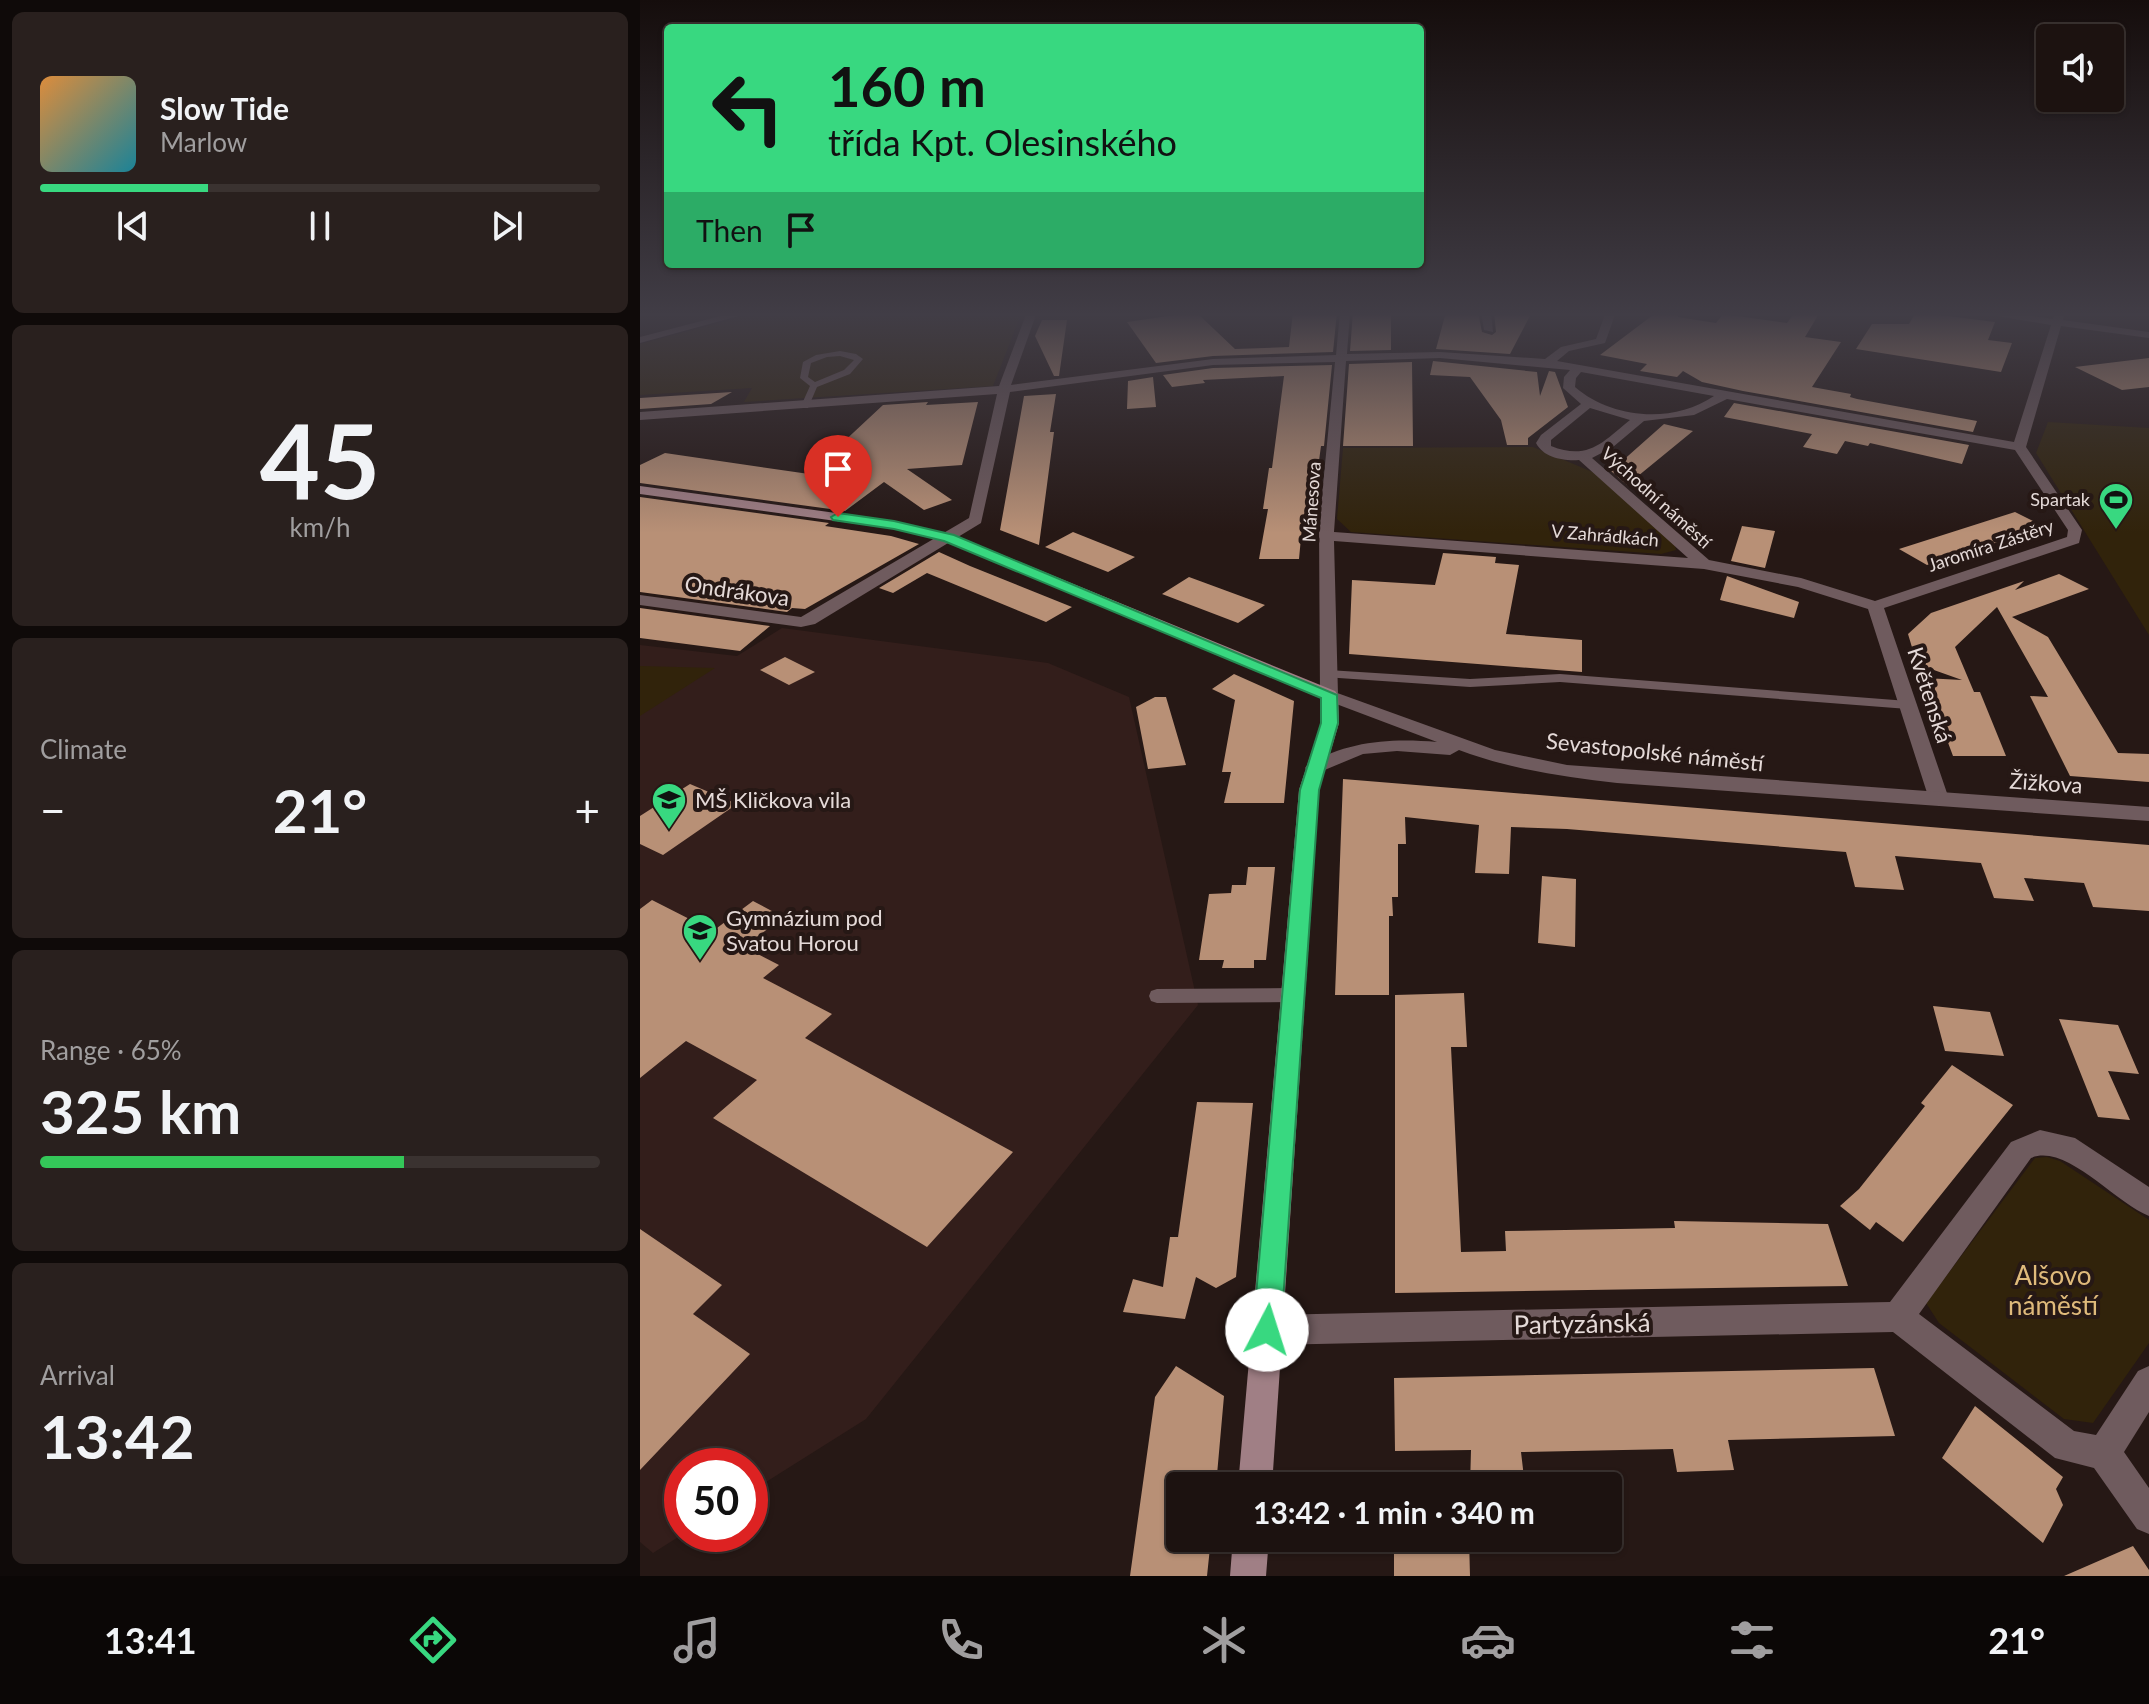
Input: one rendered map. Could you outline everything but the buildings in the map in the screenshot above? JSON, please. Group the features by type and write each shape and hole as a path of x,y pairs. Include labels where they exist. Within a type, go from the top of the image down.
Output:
{"main road":[{"path":"640,490 894,525 949,538 1329,695 1330,723 1309,790 1256,1472"},
{"path":"1248,1576 1250,1552"}],"street":[{"name":"Ondrákova","path":"640,600 801,622 949,538 976,520 1006,386"},
{"path":"640,416 805,406 1035,386"},
{"name":"Mánesova","path":"1329,695 1326,536 1339,386"},
{"path":"1569,386 1587,405"},
{"path":"1673,386 2019,447 2038,386"},
{"name":"Východní náměstí","path":"1641,417 1595,454 1584,458 1557,454 1546,449 1543,443 1587,405 1641,417 1697,412 1713,405 1724,395"},
{"name":"Jaromíra Zástěry","path":"1875,606 2074,540 2075,530 2019,447"},
{"name":"Východní náměstí","path":"1584,458 1704,564"},
{"name":"V Zahrádkách","path":"1326,536 1704,564 1801,583 1875,606"},
{"name":"Květenská","path":"1875,606 1939,799"},
{"name":"Sevastopolské náměstí","path":"1329,695 1490,755 1567,771 1939,799"},
{"path":"1315,768 1334,755 1375,746 1424,746 1490,755"},
{"name":"Žižkova","path":"1939,799 2149,814"},
{"path":"2149,1203 2065,1146 2040,1142 2021,1150 1898,1317 2067,1446 2104,1453 2149,1517"},
{"name":"Partyzánská","path":"1267,1330 1898,1317"},
{"path":"2104,1453 2149,1382"}],"lane":[{"path":"805,406 814,386"},
{"path":"1328,674 1470,683 1560,678 1908,705"},
{"path":"1157,996 1293,995"}],"shaded area":[{"path":"782,628 1048,663 1129,697 1198,1005 866,1419 768,1481 768,1448 664,1448 664,1546 653,1553 640,1542 640,645 737,656"}],"green space":[{"path":"640,386 993,386 744,402 752,388 640,395"},
{"name":"Spartak","path":"2048,422 2149,428 2149,635 2036,453"},
{"path":"1533,447 1595,473 1676,550 1661,554 1351,532 1337,519 1343,448"},
{"path":"640,666 715,668 640,716"},
{"name":"Alšovo náměstí","path":"2047,1157 2060,1161 2149,1220 2149,1343 2093,1423 2064,1419 1939,1323 1926,1303 2035,1158"}],"place":[{"name":"Spartak","path":"2116,531"},
{"name":"MŠ Kličkova vila","path":"669,831"},
{"name":"Gymnázium pod Svatou Horou","path":"700,962"}],"route":[{"path":"838,517 923,530 949,538 1329,695 1330,723 1309,790 1267,1330"}]}
